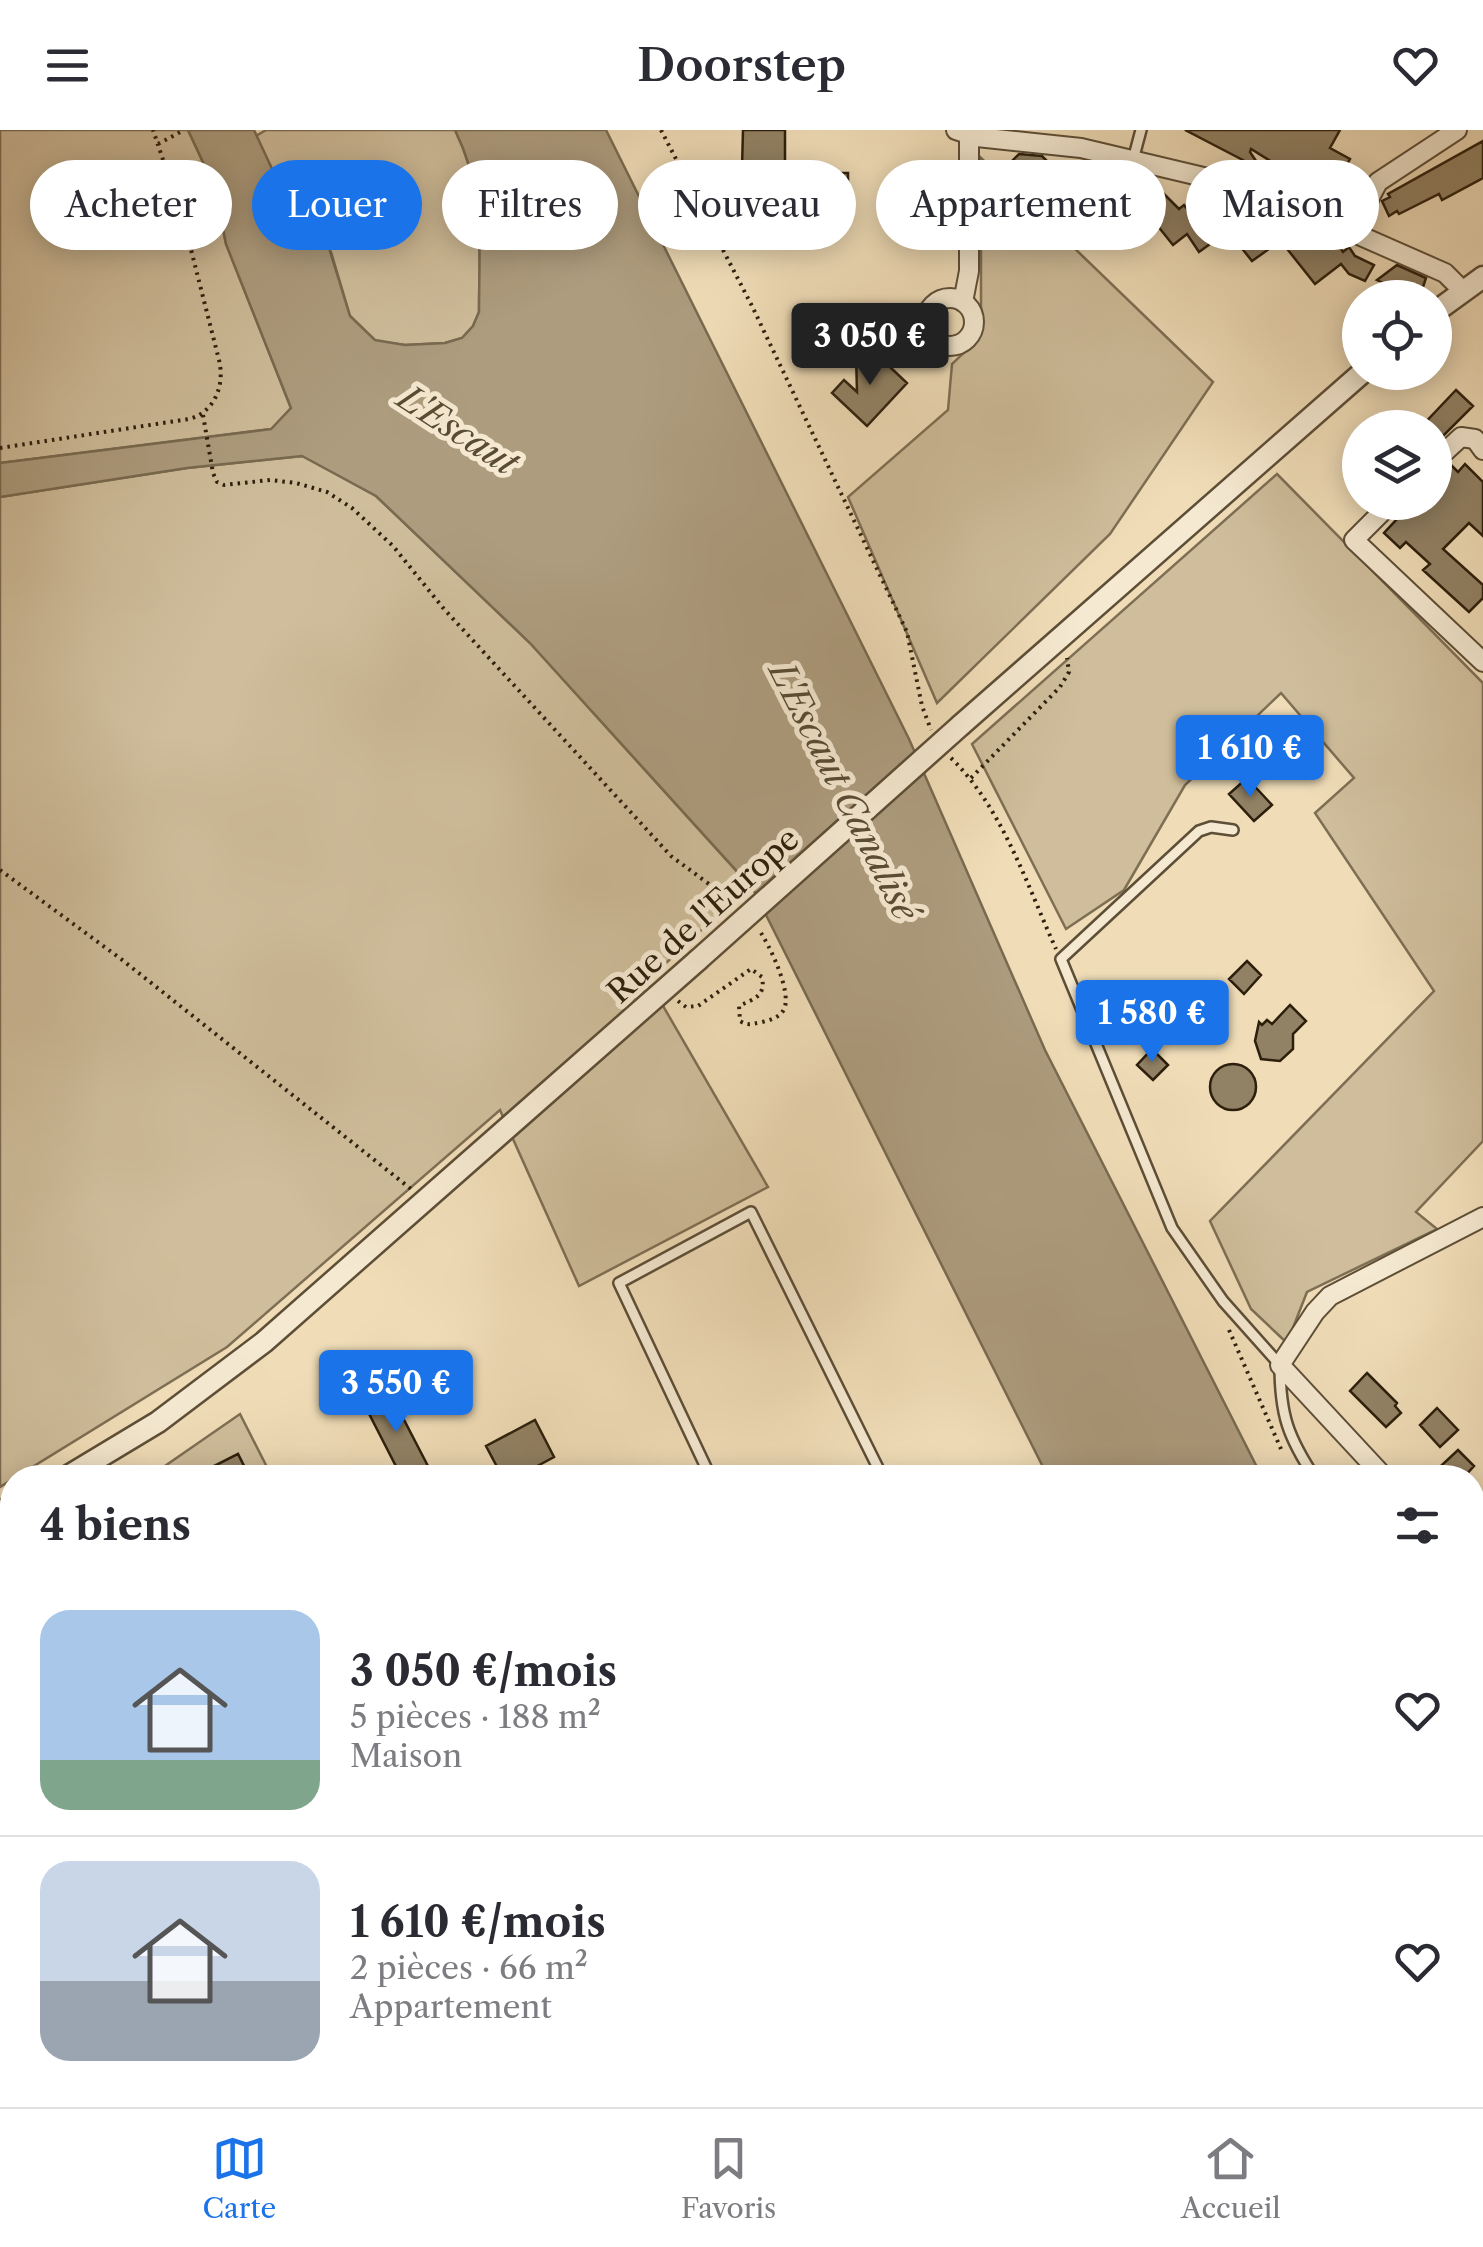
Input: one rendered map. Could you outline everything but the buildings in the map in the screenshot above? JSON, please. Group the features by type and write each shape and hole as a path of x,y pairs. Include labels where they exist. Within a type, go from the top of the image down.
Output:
{"street":[{"path":"1379,181 1458,130"},
{"path":"963,302 969,271 962,133 1022,136 1134,160"},
{"path":"1379,243 1444,272 1463,291"},
{"path":"1452,299 1483,277"},
{"name":"Rue de l'Europe","path":"87,1465 158,1422 231,1369 1343,390"},
{"path":"1452,445 1460,438 1475,439 1483,450"},
{"path":"1374,520 1354,540 1483,662"},
{"path":"1373,1465 1280,1365 1330,1296 1483,1217"}],"lane":[{"path":"1134,160 1140,130"},
{"path":"1233,830 1211,827 1199,831 1061,959 1172,1228 1224,1301 1280,1365 1285,1423 1309,1465"},
{"path":"706,1465 618,1283 751,1212 877,1465"}],"path":[{"path":"153,130 184,222 222,370 220,389 203,415 217,482 224,485 270,480 307,485 334,495 352,508 392,546 444,609 671,856 738,906"},
{"path":"158,144 184,130"},
{"path":"661,130 752,306 903,623 922,706 936,738"},
{"path":"0,448 203,415"},
{"path":"972,778 1064,682 1070,667 1066,654"},
{"path":"946,752 972,778 994,814 1061,959"},
{"path":"0,870 121,959 425,1201"},
{"path":"674,996 686,1007 698,1006 751,969 762,978 763,990 754,1000 739,1006 740,1021 752,1024 780,1014 786,997 772,952 758,928"},
{"path":"1224,1301 1234,1342 1286,1457"}],"shaded area":[{"path":"0,130 188,130 202,160 30,160 30,250 228,250 291,408 272,429 0,463"},
{"path":"266,130 455,130 467,160 442,160 442,250 480,250 479,312 462,338 405,345 375,341 350,316 330,250 422,250 422,160 268,160 256,136"},
{"path":"981,250 1076,250 1213,382 1110,534 937,703 848,497 948,410 952,364 977,340 981,320"},
{"path":"303,456 376,496 530,643 749,885 648,980 768,1187 579,1286 500,1110 227,1347 36,1465 0,1465 0,497 187,468"},
{"path":"1277,474 1483,683 1483,1141 1416,1212 1437,1229 1307,1292 1287,1343 1251,1309 1210,1221 1434,991 1315,813 1354,778 1281,693 1185,785 1124,890 1066,929 972,744"},
{"path":"240,1414 266,1465 244,1465 238,1454 216,1465 166,1465"}],"water":[{"path":"188,130 254,130 268,160 252,160 252,250 330,250 350,316 375,340 405,345 445,343 462,338 473,326 479,312 480,250 618,250 618,160 467,160 455,130 606,130 638,194 638,250 666,250 909,739 1045,1050 1256,1465 1042,1465 753,889 530,643 376,496 302,456 187,468 0,497 0,463 271,429 291,408 228,250 232,250 232,160 202,160"}],"water label":[{"name":"L'Escaut","path":"458,430"},
{"name":"L'Escaut Canalisé","path":"844,791"}]}
